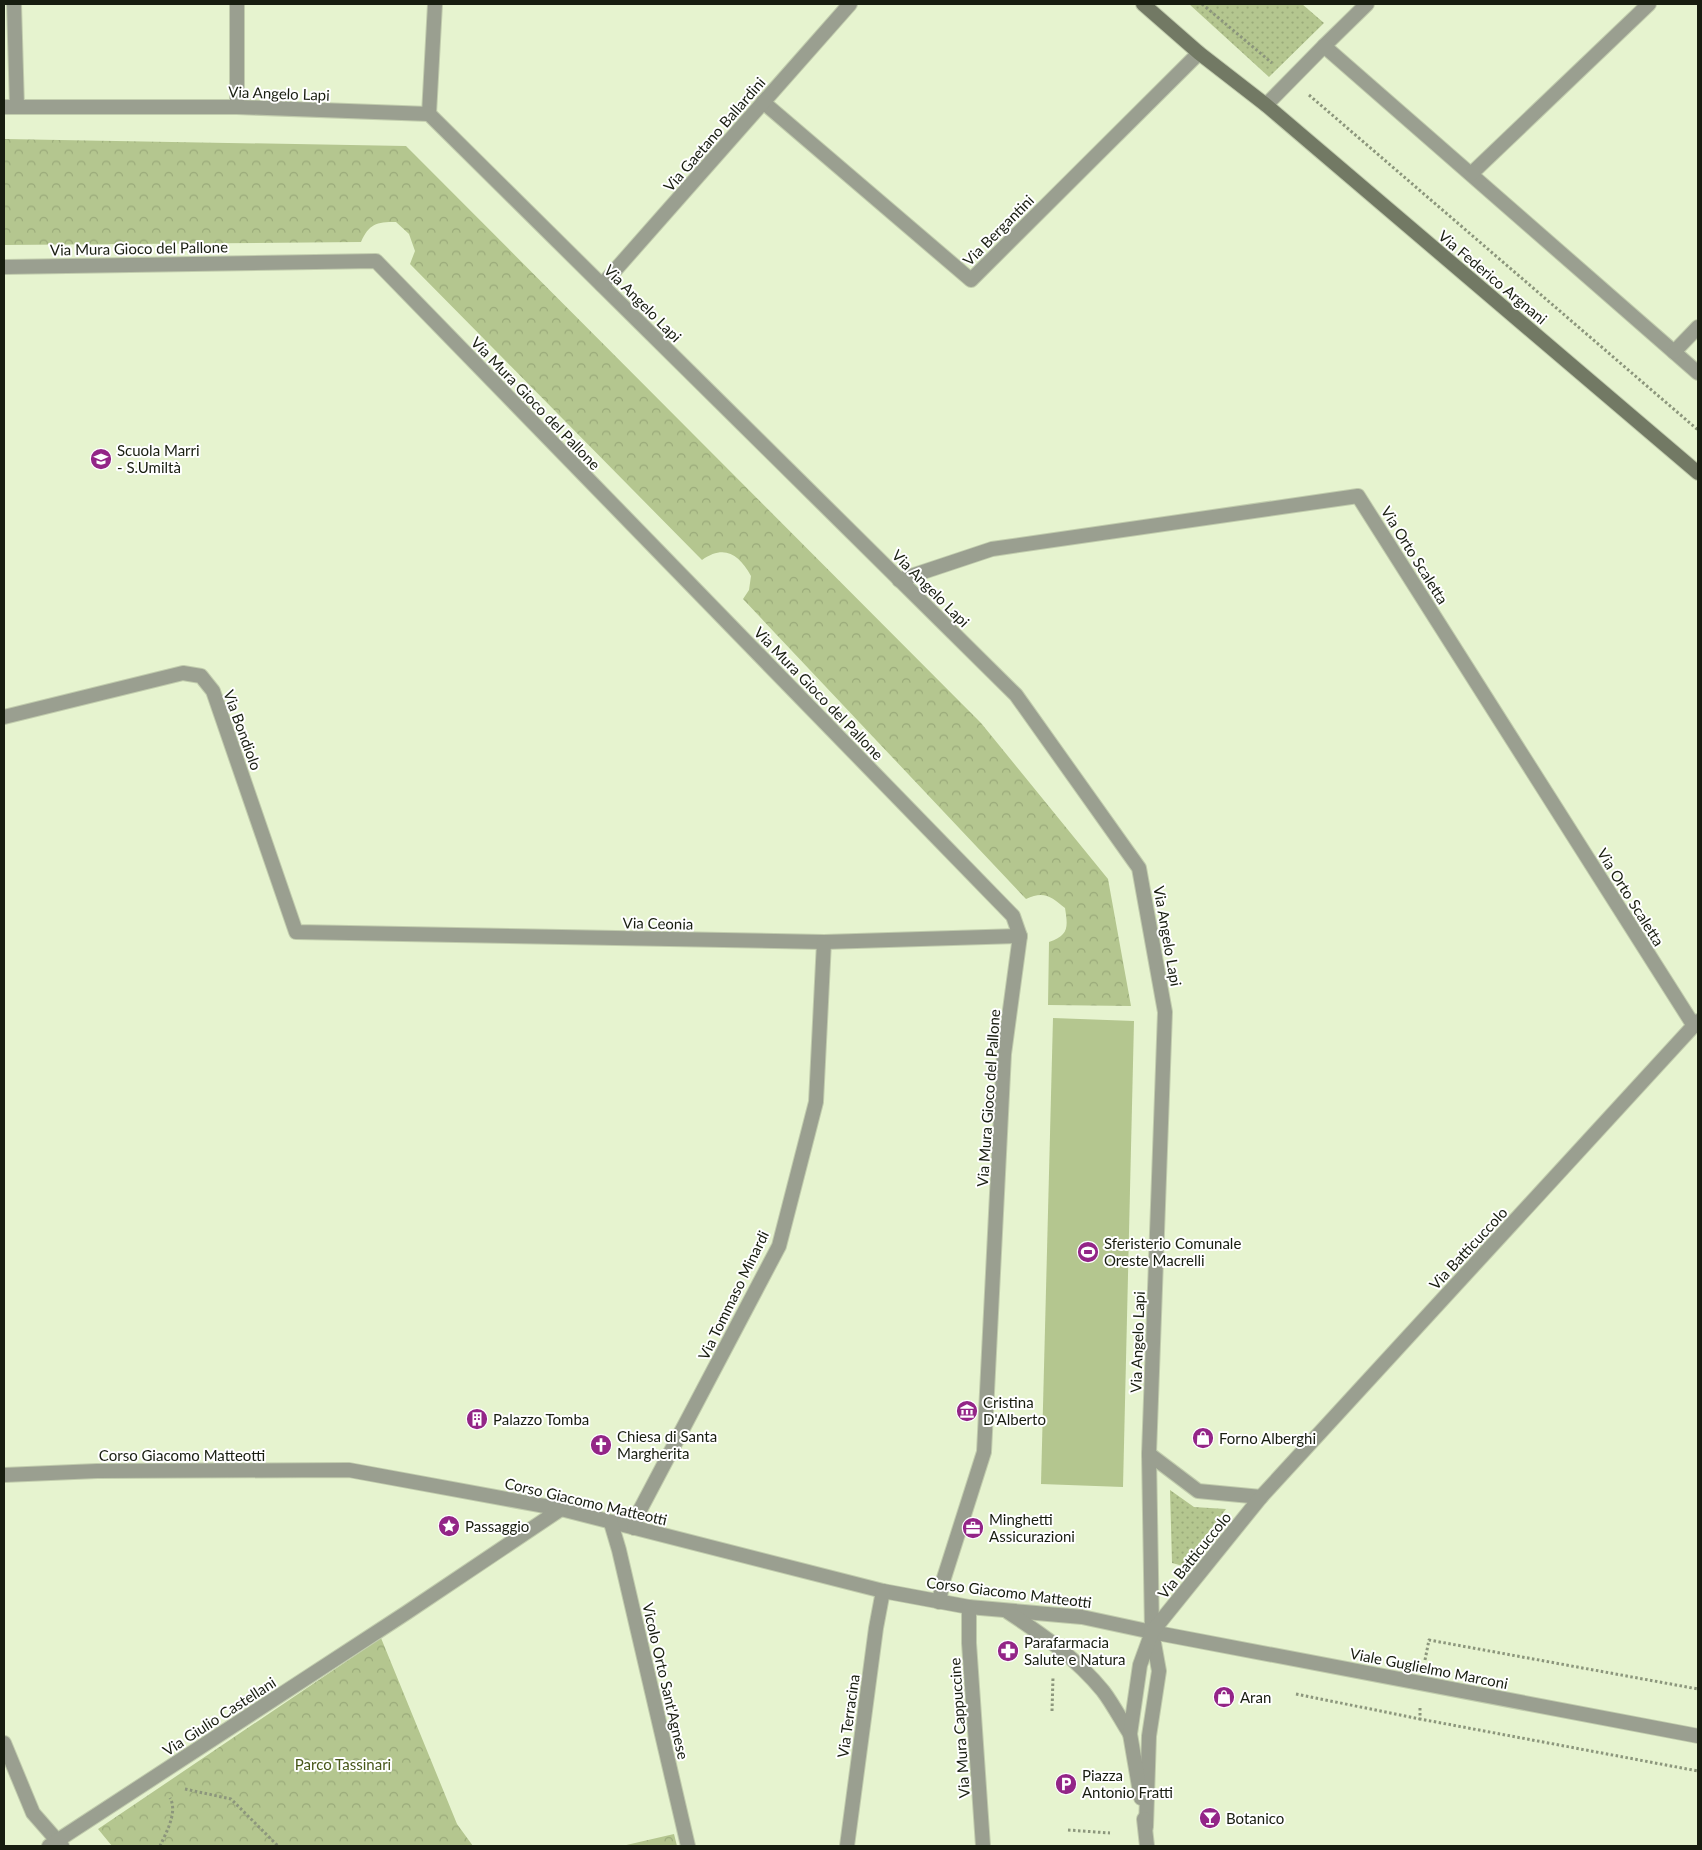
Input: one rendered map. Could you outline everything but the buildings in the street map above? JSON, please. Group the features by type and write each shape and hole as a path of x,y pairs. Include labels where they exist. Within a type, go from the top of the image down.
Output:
{"main road":[{"name":"Via Federico Argnani","path":"1143,4 1199,53 1266,105 1698,473"}],"street":[{"path":"10,107 14,4"},
{"path":"237,4 237,107"},
{"path":"429,114 435,4"},
{"name":"Via Gaetano Ballardini","path":"602,285 850,4"},
{"path":"1266,105 1367,4"},
{"path":"1471,174 1649,4"},
{"path":"1324,46 1698,373"},
{"name":"Via Bergantini","path":"763,102 971,280 1199,53"},
{"name":"Via Angelo Lapi","path":"10,107 237,107 429,114 1016,696 1139,868 1165,1012 1149,1454 1152,1632"},
{"name":"Via Mura Gioco del Pallone","path":"4,267 376,261 1013,916 1020,936 1004,1054 984,1452 943,1581 939,1602"},
{"path":"1674,352 1698,327"},
{"name":"Via Orto Scaletta","path":"899,580 992,549 1358,496 1696,1024"},
{"name":"Via Bondiolo","path":"4,717 183,673 201,676 213,691 296,932"},
{"name":"Via Ceonia","path":"296,932 824,942 1020,936"},
{"name":"Via Tommaso Minardi","path":"634,1528 640,1510 779,1246 816,1102 824,942"},
{"name":"Via Batticuccolo","path":"1152,1632 1261,1497 1696,1024"},
{"name":"Via Batticuccolo","path":"1149,1454 1198,1491 1261,1497"},
{"name":"Corso Giacomo Matteotti","path":"4,1475 97,1471 349,1470 561,1510 883,1591 969,1606 1082,1616 1152,1632"},
{"name":"Via Giulio Castellani","path":"56,1844 155,1776 561,1510"},
{"name":"Vicolo Orto Sant'Agnese","path":"611,1523 688,1846"},
{"name":"Via Terracina","path":"847,1846 876,1628 883,1591"},
{"name":"Via Mura Cappuccine","path":"969,1606 969,1643 983,1846"},
{"path":"1005,1610 1050,1639 1078,1665 1104,1691 1130,1734"},
{"path":"1146,1827 1130,1734 1140,1665 1152,1632"},
{"path":"1147,1846 1149,1736 1159,1671 1152,1632"},
{"name":"Viale Guglielmo Marconi","path":"1152,1632 1698,1736"},
{"path":"4,1743 33,1812 56,1844"}],"path":[{"path":"1202,4 1698,430"},
{"path":"1420,1719 1422,1682 1429,1640 1698,1689"},
{"path":"1052,1711 1053,1675"},
{"path":"1296,1694 1698,1771"},
{"path":"155,1776 172,1801 172,1819 160,1846"},
{"path":"166,1792 186,1789 231,1799 278,1846"},
{"path":"1068,1830 1110,1832"}],"green space":[{"path":"1189,4 1302,4 1324,23 1269,77"},
{"path":"4,139 406,146 981,723 1108,879 1131,1006 1048,1005 1049,942 1064,933 1066,929 1065,908 1043,895 1032,896 1026,899 743,599 749,590 751,576 742,562 731,554 724,552 710,555 702,560 410,264 415,251 409,234 396,222 374,225 367,231 361,242 4,245"},
{"name":"Sferisterio Comunale Oreste Macrelli","path":"1053,1018 1134,1021 1123,1487 1041,1484"},
{"path":"1170,1490 1194,1507 1226,1509 1183,1566 1172,1563"},
{"name":"Parco Tassinari","path":"381,1638 457,1824 473,1846 112,1846 98,1829"},
{"path":"674,1834 677,1846 622,1846"}],"place":[{"name":"Scuola Marri - S.Umiltà","path":"101,459"},
{"name":"Sferisterio Comunale Oreste Macrelli","path":"1088,1252"},
{"name":"Cristina D'Alberto","path":"967,1411"},
{"name":"Palazzo Tomba","path":"477,1419"},
{"name":"Forno Alberghi","path":"1203,1438"},
{"name":"Chiesa di Santa Margherita","path":"601,1445"},
{"name":"Passaggio","path":"449,1526"},
{"name":"Minghetti Assicurazioni","path":"973,1528"},
{"name":"Parafarmacia Salute e Natura","path":"1008,1651"},
{"name":"Aran","path":"1224,1697"},
{"name":"Piazza Antonio Fratti","path":"1066,1784"},
{"name":"Botanico","path":"1210,1818"}]}
